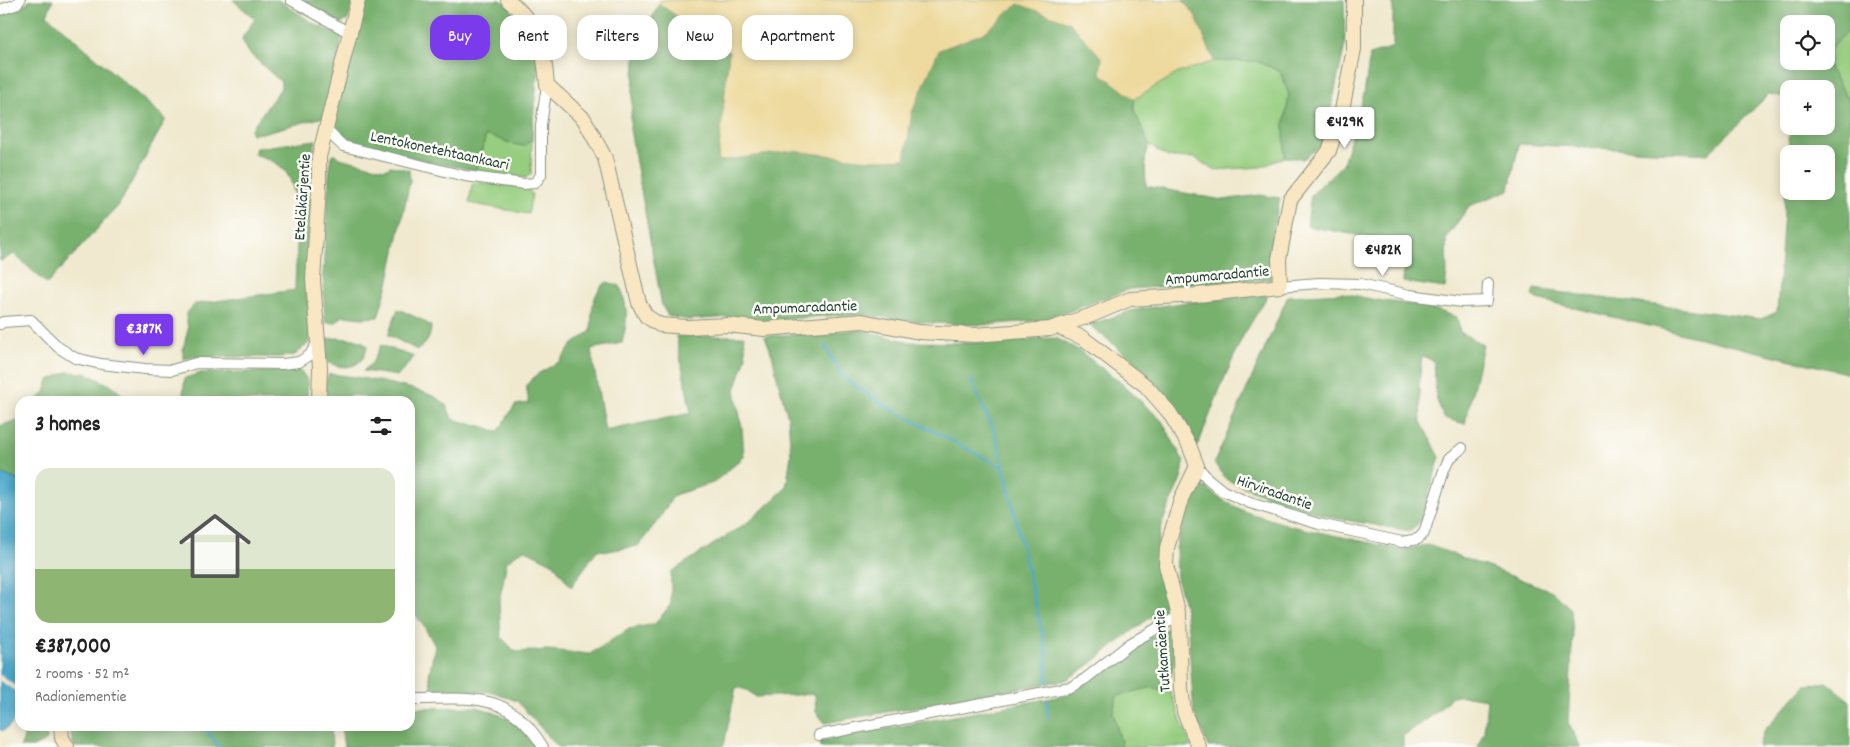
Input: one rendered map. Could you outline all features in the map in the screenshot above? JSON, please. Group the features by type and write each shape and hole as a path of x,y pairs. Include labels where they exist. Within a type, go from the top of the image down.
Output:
{"street":[{"path":"0,10 15,5 20,0"},
{"path":"291,0 350,33"},
{"name":"Eteläkärjentie","path":"319,396 320,367 313,280 319,189 319,158 358,0"},
{"name":"Lentokonetehtaankaari","path":"326,130 343,146 362,151 465,176 524,184 535,183 540,176 541,125 547,84 543,52 530,21 508,0"},
{"path":"1354,0 1354,50 1342,110 1329,151 1290,200 1279,258 1280,286 1319,283 1360,284 1410,295 1462,302 1487,301 1488,284"},
{"name":"Ampumaradantie","path":"547,84 584,119 604,158 639,303 646,316 660,325 688,327 727,325 764,329 862,321 919,332 975,335 1058,326 1130,299 1197,295 1280,286"},
{"path":"0,324 3,322 31,320 58,347 75,358 101,364 145,369 172,370 196,363 283,364 299,362 310,355 317,343"},
{"name":"Hirviradantie","path":"1058,326 1083,338 1146,386 1169,412 1189,445 1197,466 1208,479 1223,491 1250,503 1326,526 1402,542 1418,539 1424,533 1449,459 1462,448"},
{"name":"Tutkamäentie","path":"1197,466 1181,499 1167,548 1166,565 1179,616 1181,689 1184,712 1199,747"},
{"path":"819,735 1071,686 1085,679 1131,642 1179,616"},
{"path":"415,699 479,699 498,704 524,721 543,747"},
{"path":"61,731 62,738 67,747"}],"green space":[{"path":"30,0 53,0 47,15 166,119 119,205 47,284 14,254 0,261 0,15 20,8"},
{"path":"233,0 278,0 316,25 342,37 324,117 252,134 250,130 281,88 281,82 246,50 242,38 255,19"},
{"path":"300,0 354,0 348,20 341,23"},
{"path":"365,0 501,0 517,15 500,15 500,60 538,60 539,69 532,139 525,146 486,135 476,170 435,163 348,142 335,130 333,124"},
{"path":"1182,0 1344,0 1345,45 1323,144 1303,159 1285,157 1284,126 1289,95 1280,71 1256,61 1214,61 1195,15"},
{"path":"1393,0 1850,0 1850,29 1835,43 1835,15 1780,15 1780,70 1830,70 1850,102 1850,374 1537,299 1532,296 1534,289 1761,319 1777,312 1785,200 1835,200 1835,145 1789,145 1789,135 1835,135 1835,80 1780,80 1780,96 1769,94 1708,154 1519,144 1509,190 1469,206 1446,239 1447,274 1445,288 1403,282 1406,244 1307,226 1311,195 1343,164 1364,94 1370,55 1393,47"},
{"path":"659,4 675,15 668,15 668,60 728,60 718,161 793,151 869,160 904,159 912,112 939,50 984,33 1018,4 1069,22 1103,59 1100,73 1134,99 1134,110 1149,145 1145,160 1146,186 1223,200 1260,195 1280,198 1269,252 1271,279 1130,289 1046,320 983,325 931,323 872,316 833,315 764,321 730,317 689,320 668,316 662,306 630,129 635,60 658,60 658,15 653,15"},
{"path":"1850,29 1850,102 1830,70 1835,70 1835,43"},
{"path":"1214,61 1256,61 1280,71 1289,95 1284,126 1285,157 1261,167 1214,170 1195,158 1168,157 1149,145 1134,110 1134,99 1178,73"},
{"path":"486,134 524,146 532,139 531,174 525,178 476,170"},
{"path":"316,140 312,154 306,282 310,342 295,355 282,357 195,357 183,359 183,349 188,329 186,314 195,304 295,290 297,225 294,191 289,178 282,168 272,161 254,154 256,148"},
{"path":"334,153 339,158 385,169 391,166 409,170 410,181 388,284 378,317 343,316 335,323 325,322 323,274 330,161"},
{"path":"475,182 528,188 532,195 528,214 469,203 472,185"},
{"path":"607,282 620,286 625,301 626,314 622,343 591,349 605,431 691,413 676,336 744,336 746,357 735,390 742,427 744,457 713,483 674,495 659,519 638,546 608,551 597,550 571,587 554,564 524,549 507,561 499,602 501,637 516,652 547,650 590,654 629,629 655,624 671,604 671,572 751,520 786,488 791,455 788,418 773,358 765,336 861,330 910,342 974,343 1056,338 1077,349 1120,382 1162,421 1184,462 1182,476 1163,521 1157,546 1157,571 1170,613 1148,619 1085,668 1066,680 825,723 816,712 815,694 756,697 747,690 736,687 724,745 720,747 558,747 517,701 493,692 432,689 429,675 435,646 415,614 415,396 326,396 324,385 329,374 369,380 419,391 440,400 448,408 452,419 498,432 515,405 529,403 526,385 539,373 559,362 573,344 591,331 593,304 602,286"},
{"path":"1343,293 1376,300 1424,306 1457,317 1460,332 1483,345 1465,424 1444,418 1436,398 1434,361 1422,356 1419,384 1421,422 1440,457 1420,522 1410,531 1334,518 1275,499 1227,480 1214,463 1288,296"},
{"path":"1268,295 1242,338 1197,448 1179,413 1152,380 1120,350 1089,325 1134,310 1188,302"},
{"path":"398,309 431,326 428,340 417,350 388,335"},
{"path":"333,338 354,339 363,342 367,346 362,360 357,364 345,367 331,364 325,360 323,349 325,340"},
{"path":"381,345 414,357 398,376 363,371 372,363"},
{"path":"301,371 308,381 307,396 183,396 185,378 201,373"},
{"path":"67,372 86,373 112,386 124,396 41,396 45,392 49,380"},
{"path":"15,421 15,479 0,473 0,426"},
{"path":"1206,487 1219,498 1246,512 1295,527 1404,550 1428,545 1552,591 1571,609 1573,633 1568,723 1581,747 1477,747 1484,732 1487,699 1452,696 1437,712 1403,736 1403,747 1208,747 1194,714 1188,629 1177,579 1176,548 1186,513 1197,490"},
{"path":"1172,628 1175,632 1173,670 1163,690 1149,688 1117,696 1113,712 1122,747 820,747 819,741 1068,695 1107,670 1131,648 1163,630"},
{"path":"1826,682 1850,701 1850,747 1758,747 1764,731 1806,685"},
{"path":"1149,688 1170,691 1191,747 1122,747 1113,712 1117,696"},
{"path":"477,707 496,713 516,725 534,747 344,747 342,731 415,731 415,708"},
{"path":"25,731 46,731 47,740 33,747 20,747"},
{"path":"70,731 331,731 332,747 74,747"}],"sand":[{"path":"661,0 1182,0 1195,15 1214,61 1178,73 1134,99 1100,73 1102,58 1069,22 1018,4 984,33 939,50 912,112 905,159 869,160 793,151 718,161 728,60 732,60 732,15 675,15 659,4"}],"water":[{"path":"0,473 15,479 15,715 14,721 9,726 3,731 0,730"}],"pier":[{"path":"0,675 15,686 15,691 0,681"}],"waterway":[{"path":"825,346 843,377 885,406 1004,468"},
{"path":"971,380 995,433 1004,468 1046,650 1047,683"},
{"path":"1047,700 1048,717"},
{"path":"207,731 219,747"}]}
